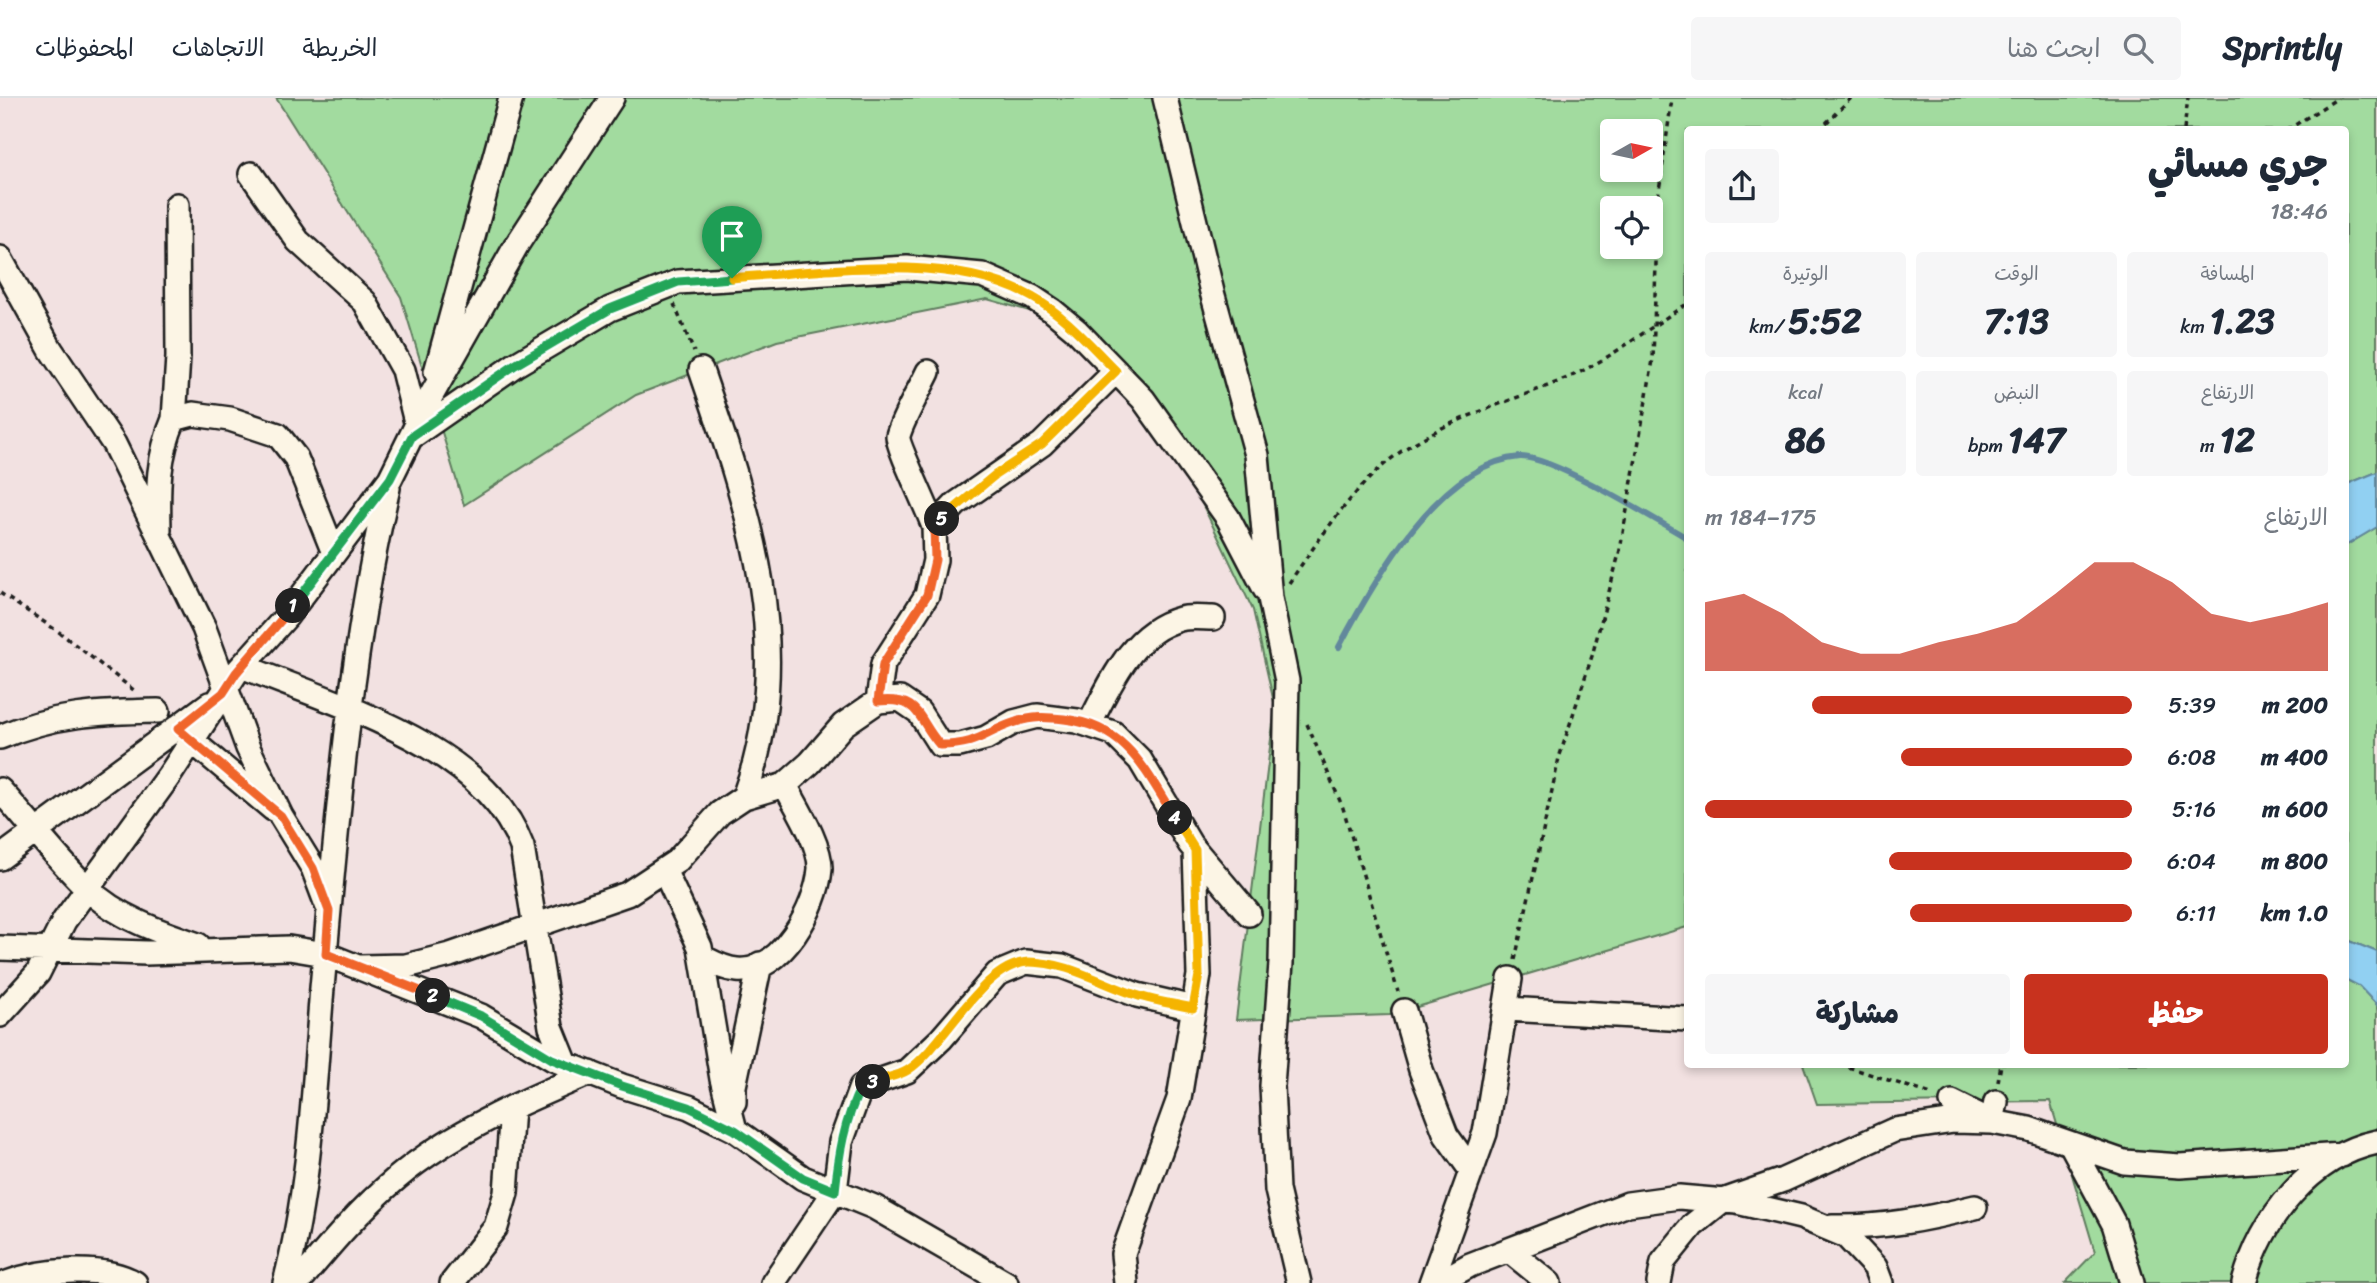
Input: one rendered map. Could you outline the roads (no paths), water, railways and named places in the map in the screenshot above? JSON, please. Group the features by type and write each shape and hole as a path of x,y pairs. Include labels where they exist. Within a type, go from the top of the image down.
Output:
{"street":[{"path":"431,396 446,326 511,98"},
{"path":"0,1015 38,973 64,920 242,666 286,617 390,479 431,396 516,246 612,98"},
{"path":"1166,98 1213,292 1257,455 1271,603 1287,681 1282,963 1272,1086 1277,1190 1299,1283"},
{"path":"251,174 298,241 365,302 403,370 414,431"},
{"path":"160,540 157,483 161,448 174,419 178,356 177,205"},
{"path":"0,258 51,351 114,444 204,628 235,716 281,816 313,868 329,911"},
{"path":"414,431 515,365 610,309 678,282 907,268 982,275 1032,297 1053,311 1076,330 1143,399 1228,518 1271,603"},
{"path":"701,370 728,450 761,575 769,634 760,755 744,797"},
{"path":"934,527 956,504 1042,444 1116,371"},
{"path":"878,701 883,664 927,595 935,560 934,527 920,489 903,458 898,437 928,372"},
{"path":"174,419 193,414 230,419 278,435 296,458 334,553"},
{"path":"285,1283 297,1237 352,710 378,529 390,479"},
{"path":"1089,725 1126,656 1154,632 1180,619 1213,618"},
{"path":"242,666 352,710 448,760 495,797 513,824 522,847 551,1027 566,1064"},
{"path":"0,858 225,690"},
{"path":"360,967 406,966 450,955 535,924 588,910 627,894 677,861 720,813 744,797 785,785 810,763 843,724 878,701 900,699 919,712 940,745 960,745 986,738 1014,722 1037,716 1089,725 1113,733 1140,761 1195,850 1249,914"},
{"path":"0,737 24,727 69,715 158,711"},
{"path":"192,741 281,816"},
{"path":"702,957 723,968 741,971 760,964 781,953 812,908 820,867 807,825 785,785"},
{"path":"0,790 88,889 120,912 164,934 214,950"},
{"path":"1126,1283 1123,1254 1179,1099 1199,962 1195,850"},
{"path":"664,870 684,907 702,957 722,1079 735,1130"},
{"path":"0,947 146,953 289,948 326,954 481,1016 566,1064 689,1107 735,1130 803,1178 874,1208 1006,1283"},
{"path":"773,1283 835,1191 841,1142 861,1087 907,1071 942,1039 960,1014 997,974 1026,962 1062,966 1137,995 1193,1008"},
{"path":"735,1130 734,1086 760,964"},
{"path":"1431,1283 1485,1133 1510,979"},
{"path":"1506,1009 1684,1019"},
{"path":"1404,1011 1446,1135 1471,1170"},
{"path":"310,1278 343,1228 399,1176 463,1133 590,1073"},
{"path":"1952,1102 1994,1112 2029,1129 2124,1162 2180,1166 2342,1155"},
{"path":"452,1283 496,1227 506,1193 512,1108"},
{"path":"1660,1283 1663,1262 1693,1225 1723,1201 1783,1180 1894,1130 1994,1112"},
{"path":"2244,1283 2270,1223 2297,1187 2330,1160 2377,1142"},
{"path":"2071,1144 2114,1224 2132,1283"},
{"path":"1438,1283 1470,1265 1628,1204 1679,1196 1723,1201 1801,1217 1846,1236 1875,1267 1881,1283"},
{"path":"1825,1227 1870,1228 1922,1220 1975,1206"},
{"path":"297,1237 310,1278"},
{"path":"1510,1251 1549,1283"},
{"path":"0,1265 6,1283 77,1271 122,1275 135,1283"}],"water":[{"path":"2377,472 2377,527 2349,544 2349,483"},
{"path":"2349,941 2377,952 2377,1005 2359,986 2349,981"}],"waterway":[{"path":"1339,647 1370,591 1412,530 1436,503 1462,480 1490,464 1520,457 1554,466 1603,490 1684,536"}]}
